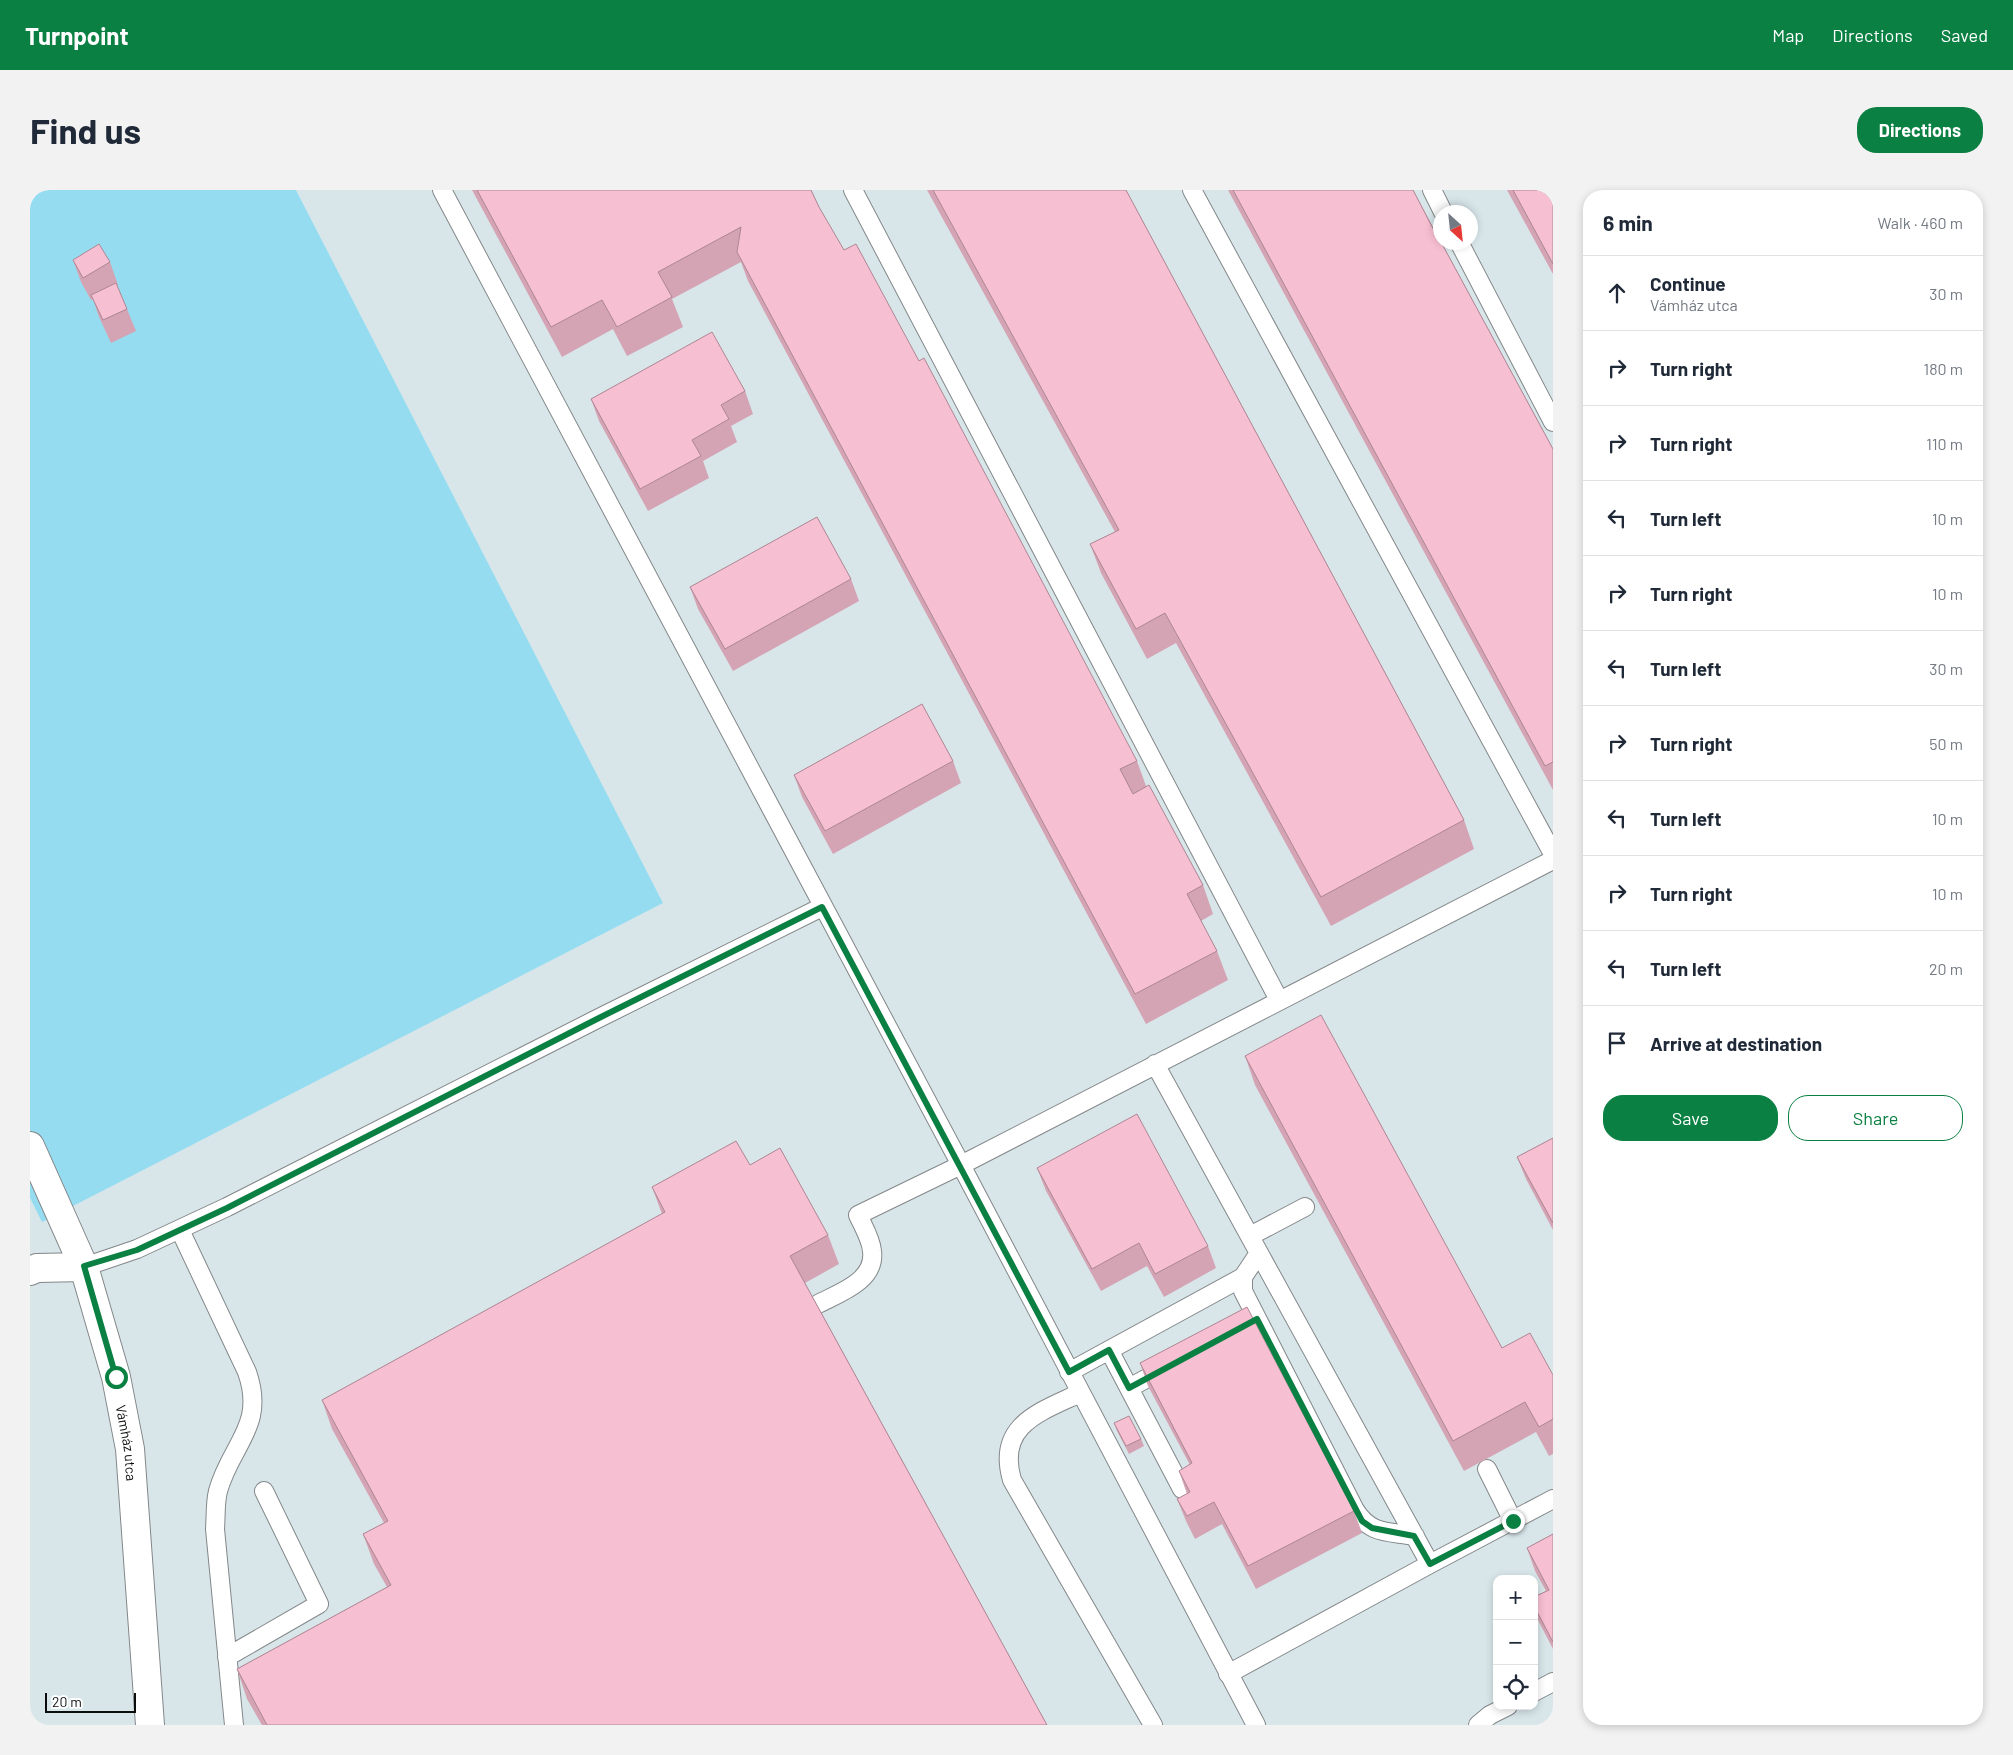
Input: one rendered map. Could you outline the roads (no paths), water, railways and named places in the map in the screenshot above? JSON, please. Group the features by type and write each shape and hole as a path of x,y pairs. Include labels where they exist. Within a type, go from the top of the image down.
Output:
{"street":[{"name":"Vámház utca","path":"30,1146 84,1266 116,1377 130,1449 150,1725"},
{"path":"30,1271 37,1268 84,1266"}],"lane":[{"path":"442,190 961,1165 1256,1725"},
{"path":"853,190 1279,1000"},
{"path":"1192,190 1553,854"},
{"path":"1432,190 1440,205"},
{"path":"1463,250 1553,422"},
{"path":"818,1304 859,1283 870,1267 872,1248 858,1215 961,1165 1553,860"},
{"path":"84,1266 137,1250 180,1230 822,907"},
{"path":"1155,1064 1430,1564"},
{"path":"1250,1236 1305,1207"},
{"path":"180,1230 247,1372 253,1393 253,1407 246,1433 224,1474 216,1503 216,1529 234,1725"},
{"path":"1069,1372 1243,1277 1259,1253"},
{"path":"1243,1277 1243,1291 1362,1521 1372,1528 1414,1536"},
{"path":"1240,1328 1257,1319"},
{"path":"1109,1350 1182,1489"},
{"path":"1129,1388 1180,1360"},
{"path":"1080,1393 1039,1413 1018,1428 1009,1450 1009,1469 1017,1489 1153,1725"},
{"path":"1487,1469 1513,1521"},
{"path":"227,1657 319,1604 264,1491"},
{"path":"1228,1674 1553,1499"},
{"path":"1538,1690 1553,1682"},
{"path":"1478,1725 1490,1715 1500,1710"}]}
